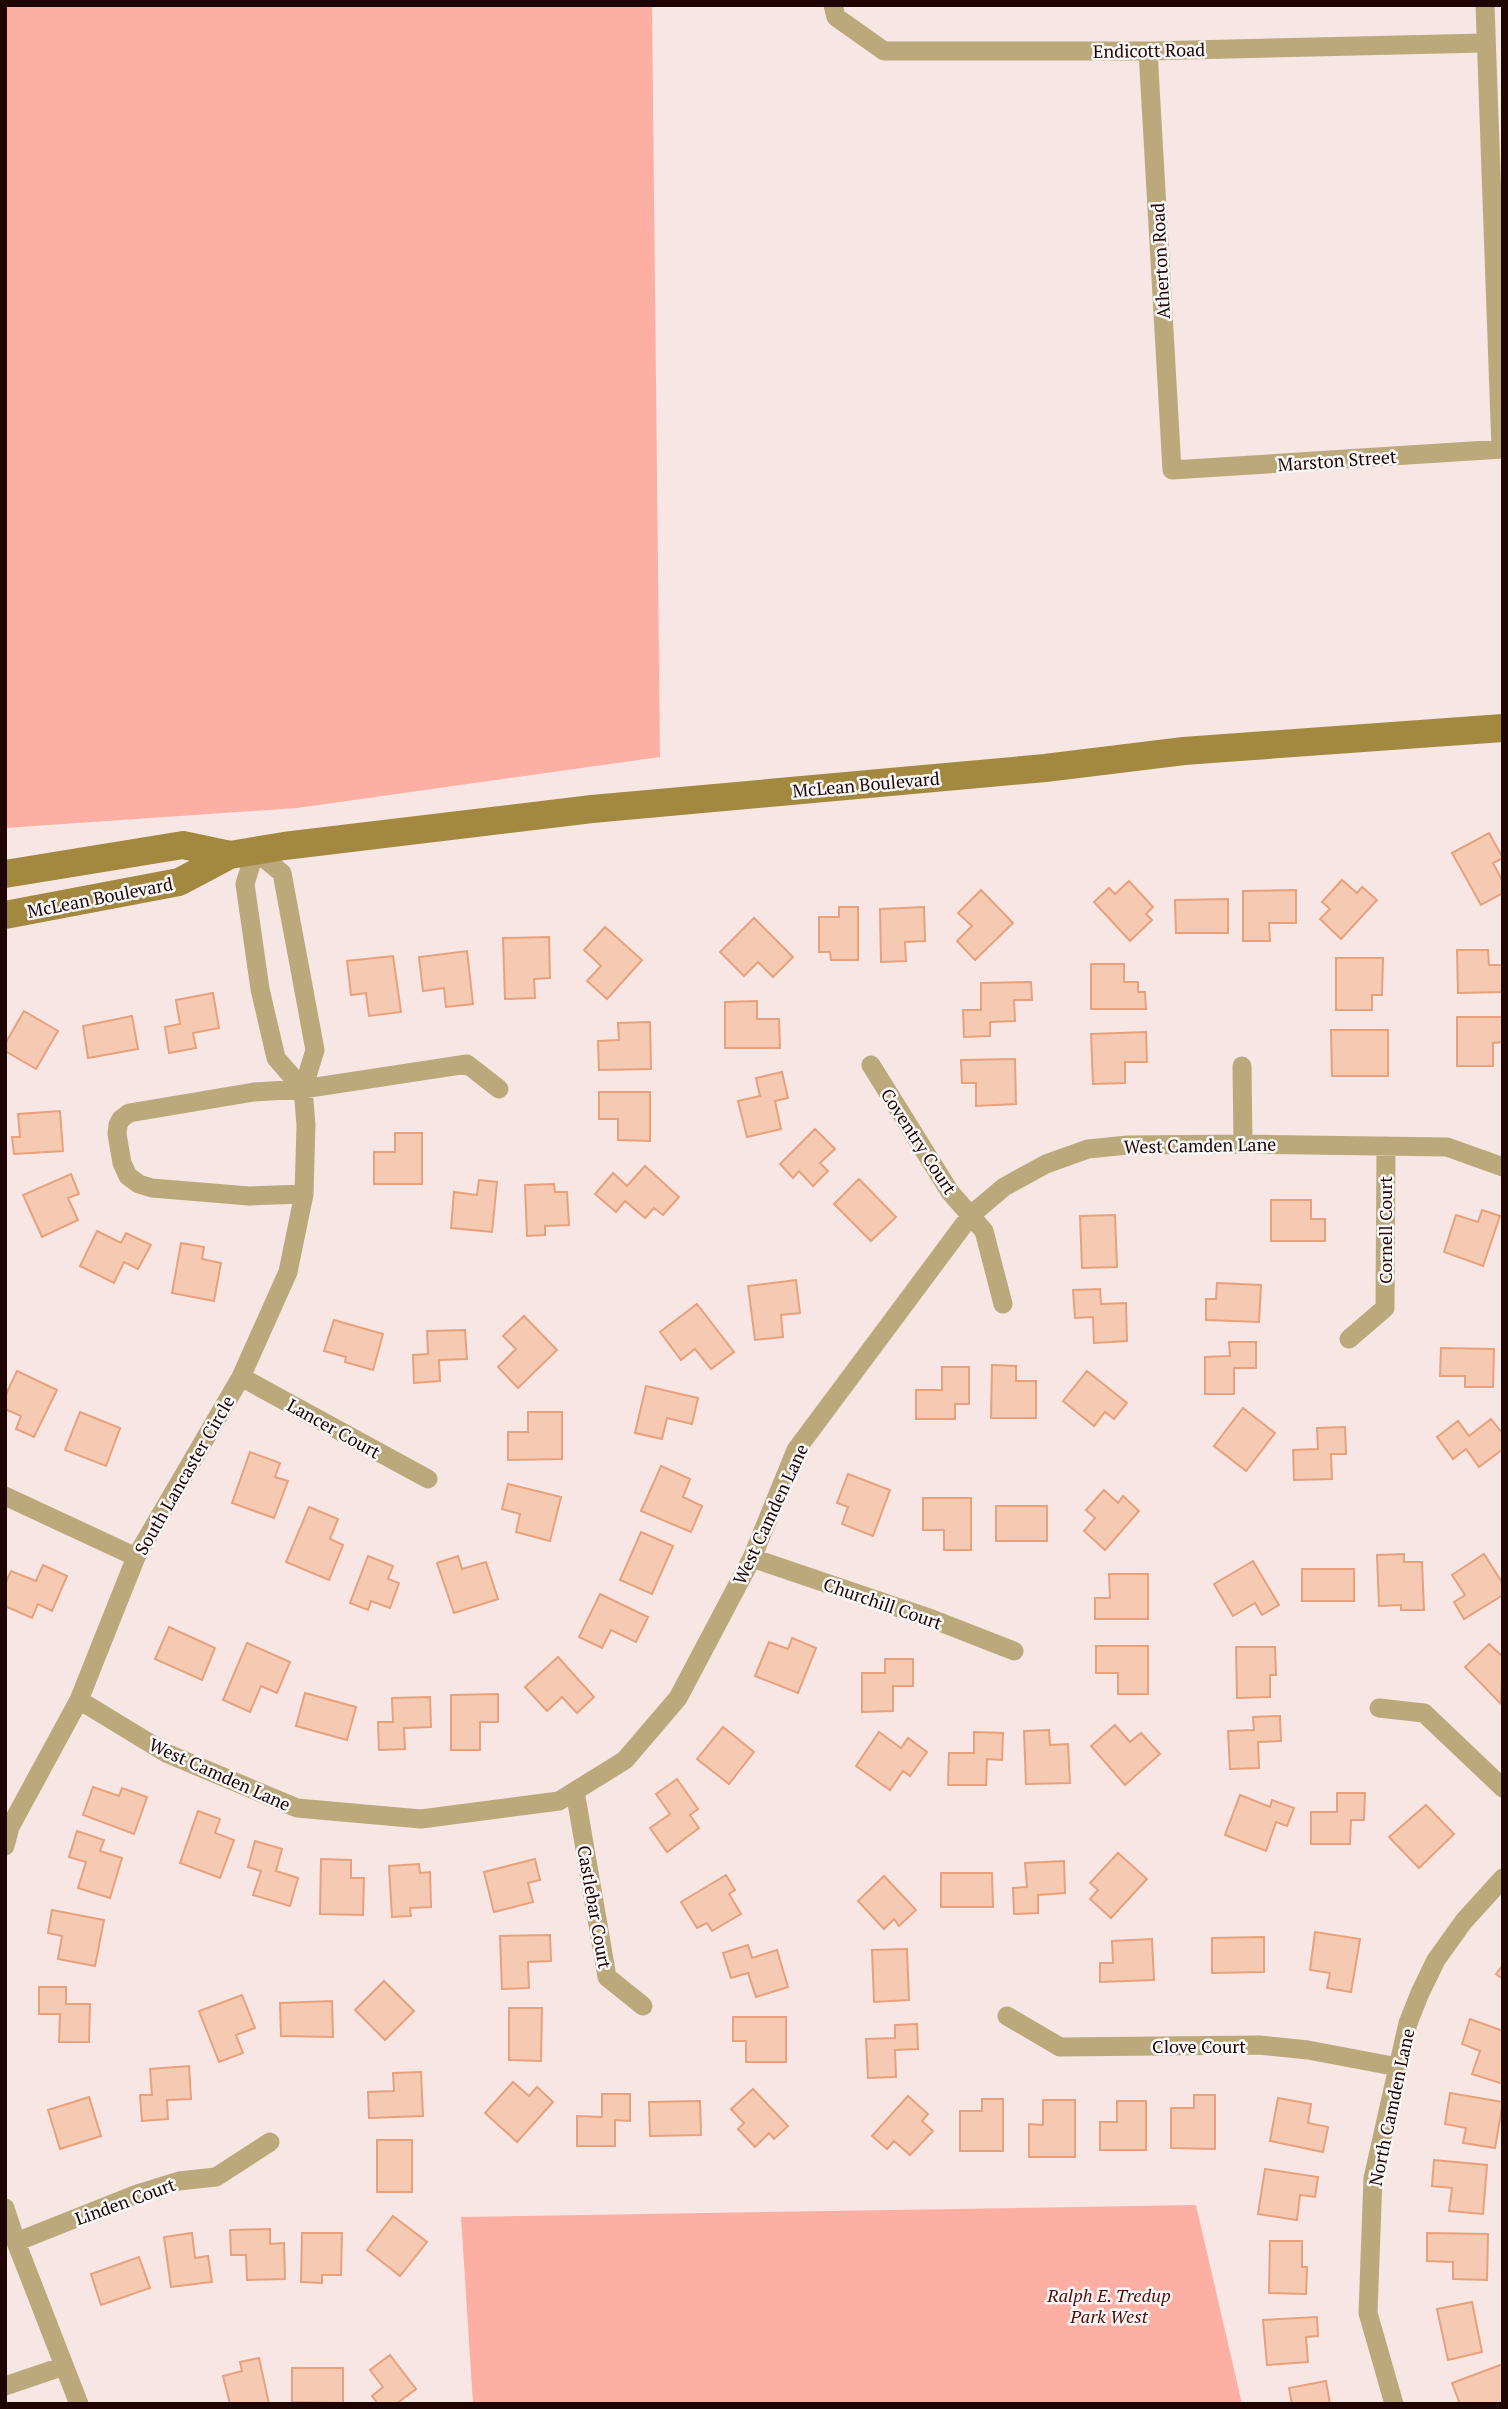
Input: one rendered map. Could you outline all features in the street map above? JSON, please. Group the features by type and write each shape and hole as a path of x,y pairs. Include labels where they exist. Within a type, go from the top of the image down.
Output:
{"main road":[{"name":"McLean Boulevard","path":"5,915 179,882 243,853 284,846 592,809 1045,768 1184,751 1503,728"},
{"name":"McLean Boulevard","path":"5,874 183,845 243,853"}],"street":[{"name":"Endicott Road","path":"833,5 836,18 884,51 1149,51 1485,43"},
{"path":"1485,5 1502,449"},
{"name":"Atherton Road","path":"1149,51 1172,471"},
{"name":"Marston Street","path":"1172,471 1502,449"},
{"path":"243,853 260,989 276,1058 303,1089"},
{"name":"South Lancaster Circle","path":"7,1833 79,1700 135,1557 241,1377 289,1272 304,1194 306,1125 303,1089 315,1050 282,873 243,853"},
{"path":"304,1194 249,1196 152,1188 139,1184 128,1176 122,1163 117,1134 121,1119 130,1113 254,1092 303,1089 467,1064 499,1089"},
{"name":"Coventry Court","path":"871,1065 950,1192 984,1231 1003,1304"},
{"path":"1242,1066 1243,1144"},
{"name":"West Camden Lane","path":"79,1700 166,1753 297,1808 421,1819 559,1801 625,1760 678,1698 752,1558 796,1450 971,1214 1004,1187 1046,1164 1088,1149 1128,1145 1447,1147 1503,1167"},
{"name":"Cornell Court","path":"1349,1339 1385,1308 1386,1146"},
{"name":"Lancer Court","path":"241,1377 428,1479"},
{"path":"5,1496 135,1557"},
{"name":"Churchill Court","path":"752,1558 932,1619 1014,1651"},
{"path":"1379,1708 1424,1713 1503,1788"},
{"name":"Castlebar Court","path":"575,1791 607,1977 643,2006"},
{"name":"North Camden Lane","path":"1394,2404 1368,2313 1373,2178 1408,2023 1436,1960 1464,1921 1503,1878"},
{"name":"Clove Court","path":"1007,2016 1060,2047 1259,2045 1308,2050 1398,2067"},
{"name":"Linden Court","path":"16,2242 178,2181 216,2177 270,2142"},
{"path":"5,2208 79,2404"},
{"path":"5,2386 64,2366"}],"green space":[{"path":"5,5 652,5 660,757 297,808 5,828"},
{"name":"Ralph E. Tredup Park West","path":"1196,2205 1242,2404 473,2404 461,2217"}],"building":[{"path":"1489,833 1503,858 1493,863 1503,882 1503,893 1481,905 1452,853"},
{"path":"1342,880 1357,893 1362,887 1377,900 1341,939 1320,919 1330,909 1322,902"},
{"path":"1129,881 1153,907 1146,914 1152,920 1130,941 1094,902 1109,888 1115,894"},
{"path":"981,890 1013,923 975,960 957,941 972,926 958,913"},
{"path":"1296,890 1296,923 1269,923 1270,941 1243,941 1243,891"},
{"path":"1228,899 1228,933 1176,933 1175,900"},
{"path":"839,907 858,907 858,960 831,960 830,952 819,952 819,917 839,917"},
{"path":"924,907 925,941 905,942 906,961 881,962 880,909"},
{"path":"754,918 793,957 773,977 758,962 744,976 720,952"},
{"path":"605,927 642,960 607,999 587,981 601,966 584,950"},
{"path":"549,937 550,978 534,979 535,998 505,999 503,938"},
{"path":"1457,950 1488,950 1489,965 1503,965 1503,992 1458,993"},
{"path":"467,951 473,1004 446,1007 444,988 423,991 419,957"},
{"path":"393,956 401,1012 369,1016 366,993 351,995 347,961"},
{"path":"1336,958 1383,958 1382,995 1372,995 1372,1010 1336,1010"},
{"path":"1091,964 1124,964 1124,982 1138,982 1138,992 1145,992 1146,1009 1091,1009"},
{"path":"1031,982 1032,1000 1014,1000 1015,1021 990,1022 990,1036 964,1037 963,1010 981,1010 981,983"},
{"path":"213,993 219,1028 193,1033 196,1048 169,1053 165,1027 180,1024 176,1000"},
{"path":"757,1001 757,1019 779,1019 780,1048 725,1048 725,1002"},
{"path":"24,1011 58,1031 36,1069 5,1051 5,1044"},
{"path":"132,1016 138,1049 88,1058 83,1026"},
{"path":"1457,1017 1503,1017 1503,1042 1493,1043 1493,1066 1457,1066"},
{"path":"650,1022 651,1069 599,1070 598,1041 619,1040 618,1023"},
{"path":"1331,1030 1388,1030 1388,1076 1332,1076"},
{"path":"1146,1032 1147,1062 1125,1062 1125,1083 1093,1084 1091,1034"},
{"path":"1015,1059 1016,1104 976,1106 976,1083 962,1083 961,1060"},
{"path":"782,1072 788,1098 775,1101 781,1129 747,1137 738,1101 760,1096 756,1078"},
{"path":"599,1092 650,1092 650,1141 618,1140 618,1119 599,1119"},
{"path":"60,1111 63,1151 14,1154 12,1137 20,1137 18,1114"},
{"path":"815,1129 835,1149 820,1163 828,1171 813,1186 799,1171 793,1178 780,1164"},
{"path":"395,1133 422,1133 422,1184 374,1184 374,1152 395,1152"},
{"path":"645,1166 679,1197 663,1215 654,1208 645,1218 625,1201 616,1212 595,1194 613,1173 627,1186"},
{"path":"71,1174 79,1194 68,1198 78,1220 42,1237 23,1195"},
{"path":"859,1179 896,1217 871,1241 834,1204"},
{"path":"479,1180 497,1182 492,1232 451,1228 454,1192 477,1195"},
{"path":"554,1184 555,1192 567,1192 569,1225 545,1226 545,1235 527,1236 525,1185"},
{"path":"1271,1200 1311,1200 1311,1219 1325,1219 1325,1241 1271,1241"},
{"path":"1482,1210 1500,1216 1483,1266 1444,1252 1456,1215 1478,1222"},
{"path":"1115,1215 1117,1267 1082,1268 1080,1216"},
{"path":"97,1231 121,1243 126,1233 151,1245 138,1269 124,1262 114,1283 80,1266"},
{"path":"181,1243 204,1247 202,1259 221,1263 214,1301 172,1293"},
{"path":"796,1280 800,1313 781,1315 783,1337 755,1340 748,1286"},
{"path":"1217,1283 1261,1285 1259,1322 1206,1320 1206,1299 1216,1299"},
{"path":"1100,1289 1101,1304 1126,1303 1127,1341 1094,1343 1093,1317 1075,1318 1073,1290"},
{"path":"697,1304 734,1352 711,1369 695,1349 681,1360 660,1332"},
{"path":"524,1316 557,1350 518,1388 498,1367 516,1349 503,1336"},
{"path":"334,1320 383,1334 373,1370 345,1362 346,1357 324,1351"},
{"path":"465,1330 467,1359 439,1360 440,1381 414,1383 413,1355 428,1354 427,1331"},
{"path":"1229,1342 1256,1342 1256,1368 1234,1368 1234,1394 1205,1394 1205,1357 1230,1356"},
{"path":"1441,1348 1494,1349 1493,1387 1465,1387 1465,1376 1440,1376"},
{"path":"992,1365 1016,1366 1016,1381 1036,1381 1036,1418 991,1418"},
{"path":"942,1367 969,1367 969,1404 955,1404 955,1419 916,1419 916,1390 942,1390"},
{"path":"17,1371 57,1390 34,1437 16,1429 21,1416 5,1409 5,1396"},
{"path":"1087,1371 1127,1403 1114,1419 1105,1412 1094,1426 1063,1401"},
{"path":"646,1386 698,1398 692,1424 667,1418 662,1439 635,1433"},
{"path":"1243,1408 1275,1433 1246,1471 1214,1446"},
{"path":"80,1412 120,1428 106,1466 65,1450"},
{"path":"528,1412 562,1412 562,1459 508,1460 508,1432 528,1432"},
{"path":"1491,1419 1503,1434 1503,1449 1479,1467 1466,1449 1453,1459 1437,1437 1458,1421 1469,1436"},
{"path":"1345,1427 1346,1454 1331,1454 1332,1479 1294,1480 1293,1450 1318,1449 1317,1428"},
{"path":"250,1452 280,1463 275,1477 288,1481 274,1518 232,1503"},
{"path":"661,1466 690,1479 683,1497 702,1506 691,1532 641,1511"},
{"path":"848,1474 890,1490 873,1536 842,1524 848,1507 837,1503"},
{"path":"508,1484 561,1497 550,1541 516,1532 520,1514 502,1509"},
{"path":"1104,1490 1118,1503 1123,1496 1139,1511 1105,1550 1084,1531 1095,1518 1086,1510"},
{"path":"923,1498 971,1498 971,1550 944,1550 944,1530 923,1530"},
{"path":"996,1506 1047,1506 1047,1541 996,1541"},
{"path":"309,1507 338,1519 330,1539 343,1545 329,1580 286,1562"},
{"path":"641,1532 673,1546 652,1594 620,1580"},
{"path":"1404,1554 1404,1562 1422,1562 1424,1610 1401,1610 1401,1605 1379,1606 1377,1555"},
{"path":"1484,1554 1503,1584 1503,1595 1464,1619 1454,1602 1465,1595 1452,1575"},
{"path":"368,1556 393,1566 388,1579 399,1583 390,1608 371,1601 368,1610 350,1603"},
{"path":"458,1556 462,1569 486,1562 498,1599 454,1613 437,1563"},
{"path":"1253,1561 1279,1605 1262,1615 1255,1603 1233,1616 1214,1584"},
{"path":"43,1565 67,1576 52,1611 38,1604 32,1618 5,1606 5,1584 11,1571 36,1581"},
{"path":"1302,1569 1354,1569 1354,1601 1302,1601"},
{"path":"1109,1574 1148,1574 1148,1619 1095,1619 1095,1598 1110,1598"},
{"path":"600,1594 648,1617 636,1642 611,1630 602,1648 579,1637"},
{"path":"169,1627 215,1648 202,1680 155,1659"},
{"path":"792,1638 816,1648 798,1693 755,1676 769,1642 788,1649"},
{"path":"247,1643 290,1662 277,1693 261,1686 250,1712 223,1700"},
{"path":"1489,1644 1503,1657 1501,1704 1465,1667"},
{"path":"1096,1646 1148,1646 1148,1694 1118,1694 1118,1673 1096,1673"},
{"path":"1236,1647 1275,1647 1276,1675 1270,1675 1270,1697 1237,1698"},
{"path":"558,1657 594,1697 577,1713 562,1697 547,1711 525,1687"},
{"path":"885,1659 913,1659 913,1686 893,1686 893,1711 862,1712 862,1673 885,1673"},
{"path":"305,1693 356,1707 347,1740 296,1726"},
{"path":"498,1694 498,1722 480,1722 480,1750 451,1750 451,1695"},
{"path":"430,1697 431,1727 404,1728 405,1749 379,1750 378,1722 393,1722 392,1698"},
{"path":"1280,1716 1281,1741 1258,1742 1259,1768 1230,1769 1228,1731 1254,1730 1253,1717"},
{"path":"1115,1725 1130,1742 1141,1733 1160,1754 1125,1785 1091,1746"},
{"path":"723,1727 754,1752 729,1784 697,1759"},
{"path":"1049,1730 1050,1745 1068,1744 1070,1783 1026,1784 1024,1731"},
{"path":"879,1732 901,1748 908,1738 927,1752 910,1776 903,1771 890,1790 856,1766"},
{"path":"974,1732 1003,1733 1002,1760 987,1759 986,1785 948,1785 949,1753 974,1753"},
{"path":"677,1779 698,1809 690,1815 699,1828 667,1852 650,1828 670,1814 656,1794"},
{"path":"93,1787 119,1796 122,1788 147,1797 134,1834 83,1815"},
{"path":"1337,1793 1365,1793 1364,1820 1351,1820 1350,1844 1311,1844 1311,1812 1337,1812"},
{"path":"1240,1795 1270,1807 1272,1800 1294,1808 1287,1826 1276,1822 1266,1851 1225,1835"},
{"path":"1426,1805 1454,1834 1419,1868 1389,1837"},
{"path":"198,1811 220,1819 215,1833 234,1840 220,1878 180,1863"},
{"path":"77,1831 104,1840 100,1851 122,1858 110,1898 78,1888 86,1862 69,1857"},
{"path":"255,1841 282,1849 276,1871 298,1878 290,1906 253,1895 261,1871 248,1867"},
{"path":"1118,1853 1147,1879 1111,1918 1090,1899 1098,1890 1090,1883"},
{"path":"321,1859 351,1860 351,1878 364,1878 363,1915 320,1914"},
{"path":"535,1859 540,1880 528,1883 533,1902 494,1912 484,1872"},
{"path":"1064,1861 1065,1893 1038,1895 1038,1913 1014,1914 1013,1888 1027,1887 1025,1863"},
{"path":"419,1864 420,1873 430,1872 431,1907 410,1908 411,1916 392,1917 389,1866"},
{"path":"941,1873 992,1873 993,1907 941,1907"},
{"path":"726,1875 735,1890 729,1894 741,1914 712,1931 707,1923 697,1928 681,1902"},
{"path":"884,1876 916,1910 899,1926 894,1919 884,1929 858,1901"},
{"path":"52,1910 104,1920 95,1966 58,1959 62,1936 48,1933"},
{"path":"1315,1932 1360,1939 1351,1992 1327,1988 1330,1973 1310,1970"},
{"path":"550,1935 551,1961 528,1962 529,1988 502,1989 500,1936"},
{"path":"1264,1937 1264,1972 1212,1973 1212,1938"},
{"path":"1152,1939 1154,1980 1100,1982 1100,1963 1113,1963 1112,1941"},
{"path":"748,1945 752,1958 777,1950 788,1987 756,1997 748,1973 731,1978 723,1953"},
{"path":"907,1949 909,2000 874,2002 872,1950"},
{"path":"1503,1965 1503,1979 1496,1974"},
{"path":"384,1981 414,2011 385,2040 355,2010"},
{"path":"39,1987 66,1987 66,2004 90,2004 89,2042 59,2042 60,2014 39,2014"},
{"path":"242,1995 255,2028 236,2035 243,2053 219,2062 199,2011"},
{"path":"332,2001 333,2037 281,2036 280,2003"},
{"path":"509,2008 542,2008 541,2061 509,2060"},
{"path":"733,2017 786,2017 786,2062 746,2062 746,2041 733,2041"},
{"path":"1470,2019 1503,2031 1503,2084 1472,2074 1480,2051 1462,2044"},
{"path":"917,2024 918,2049 895,2050 896,2077 868,2078 866,2039 895,2038 895,2025"},
{"path":"189,2066 191,2099 167,2100 168,2119 142,2121 140,2095 152,2095 150,2069"},
{"path":"421,2072 423,2116 369,2118 368,2092 394,2091 393,2073"},
{"path":"513,2082 529,2096 537,2087 553,2102 517,2142 485,2113"},
{"path":"753,2089 788,2126 774,2139 769,2133 755,2147 738,2129 744,2123 731,2109"},
{"path":"1450,2093 1503,2102 1495,2148 1463,2143 1466,2128 1445,2124"},
{"path":"602,2094 630,2094 630,2121 615,2120 615,2146 577,2146 577,2116 602,2117"},
{"path":"1194,2095 1215,2095 1215,2149 1171,2148 1171,2108 1194,2108"},
{"path":"908,2096 928,2114 922,2121 933,2131 910,2155 894,2141 887,2149 872,2136"},
{"path":"89,2097 101,2136 60,2149 48,2110"},
{"path":"1278,2098 1311,2104 1308,2123 1328,2127 1323,2152 1270,2141"},
{"path":"982,2099 1003,2099 1003,2151 960,2151 960,2111 982,2111"},
{"path":"1043,2100 1075,2100 1075,2157 1029,2157 1029,2124 1043,2125"},
{"path":"700,2101 701,2135 650,2136 649,2102"},
{"path":"1117,2101 1146,2101 1146,2150 1100,2150 1100,2122 1117,2122"},
{"path":"377,2140 412,2140 412,2192 377,2192"},
{"path":"1434,2160 1487,2165 1483,2214 1449,2211 1452,2188 1432,2186"},
{"path":"1265,2169 1318,2177 1315,2197 1300,2195 1297,2220 1258,2214"},
{"path":"393,2216 427,2242 400,2276 367,2250"},
{"path":"270,2229 270,2244 284,2243 285,2279 247,2280 246,2255 231,2255 230,2230"},
{"path":"192,2233 195,2258 208,2256 212,2282 171,2287 164,2237"},
{"path":"302,2233 342,2233 341,2275 322,2275 322,2283 301,2282"},
{"path":"1427,2233 1488,2234 1487,2280 1453,2279 1453,2262 1427,2261"},
{"path":"1270,2241 1302,2241 1302,2267 1307,2267 1306,2294 1269,2293"},
{"path":"139,2257 150,2288 101,2305 91,2274"},
{"path":"1472,2302 1482,2352 1448,2360 1437,2309"},
{"path":"1317,2317 1318,2336 1306,2337 1308,2362 1267,2365 1263,2320"},
{"path":"390,2355 416,2389 396,2404 378,2404 372,2396 383,2387 370,2370"},
{"path":"259,2358 269,2404 230,2404 223,2376 242,2371 240,2362"},
{"path":"1503,2364 1503,2404 1460,2404 1452,2383"},
{"path":"292,2368 343,2368 343,2403 292,2402"},
{"path":"1326,2381 1330,2404 1292,2404 1289,2388"}]}
